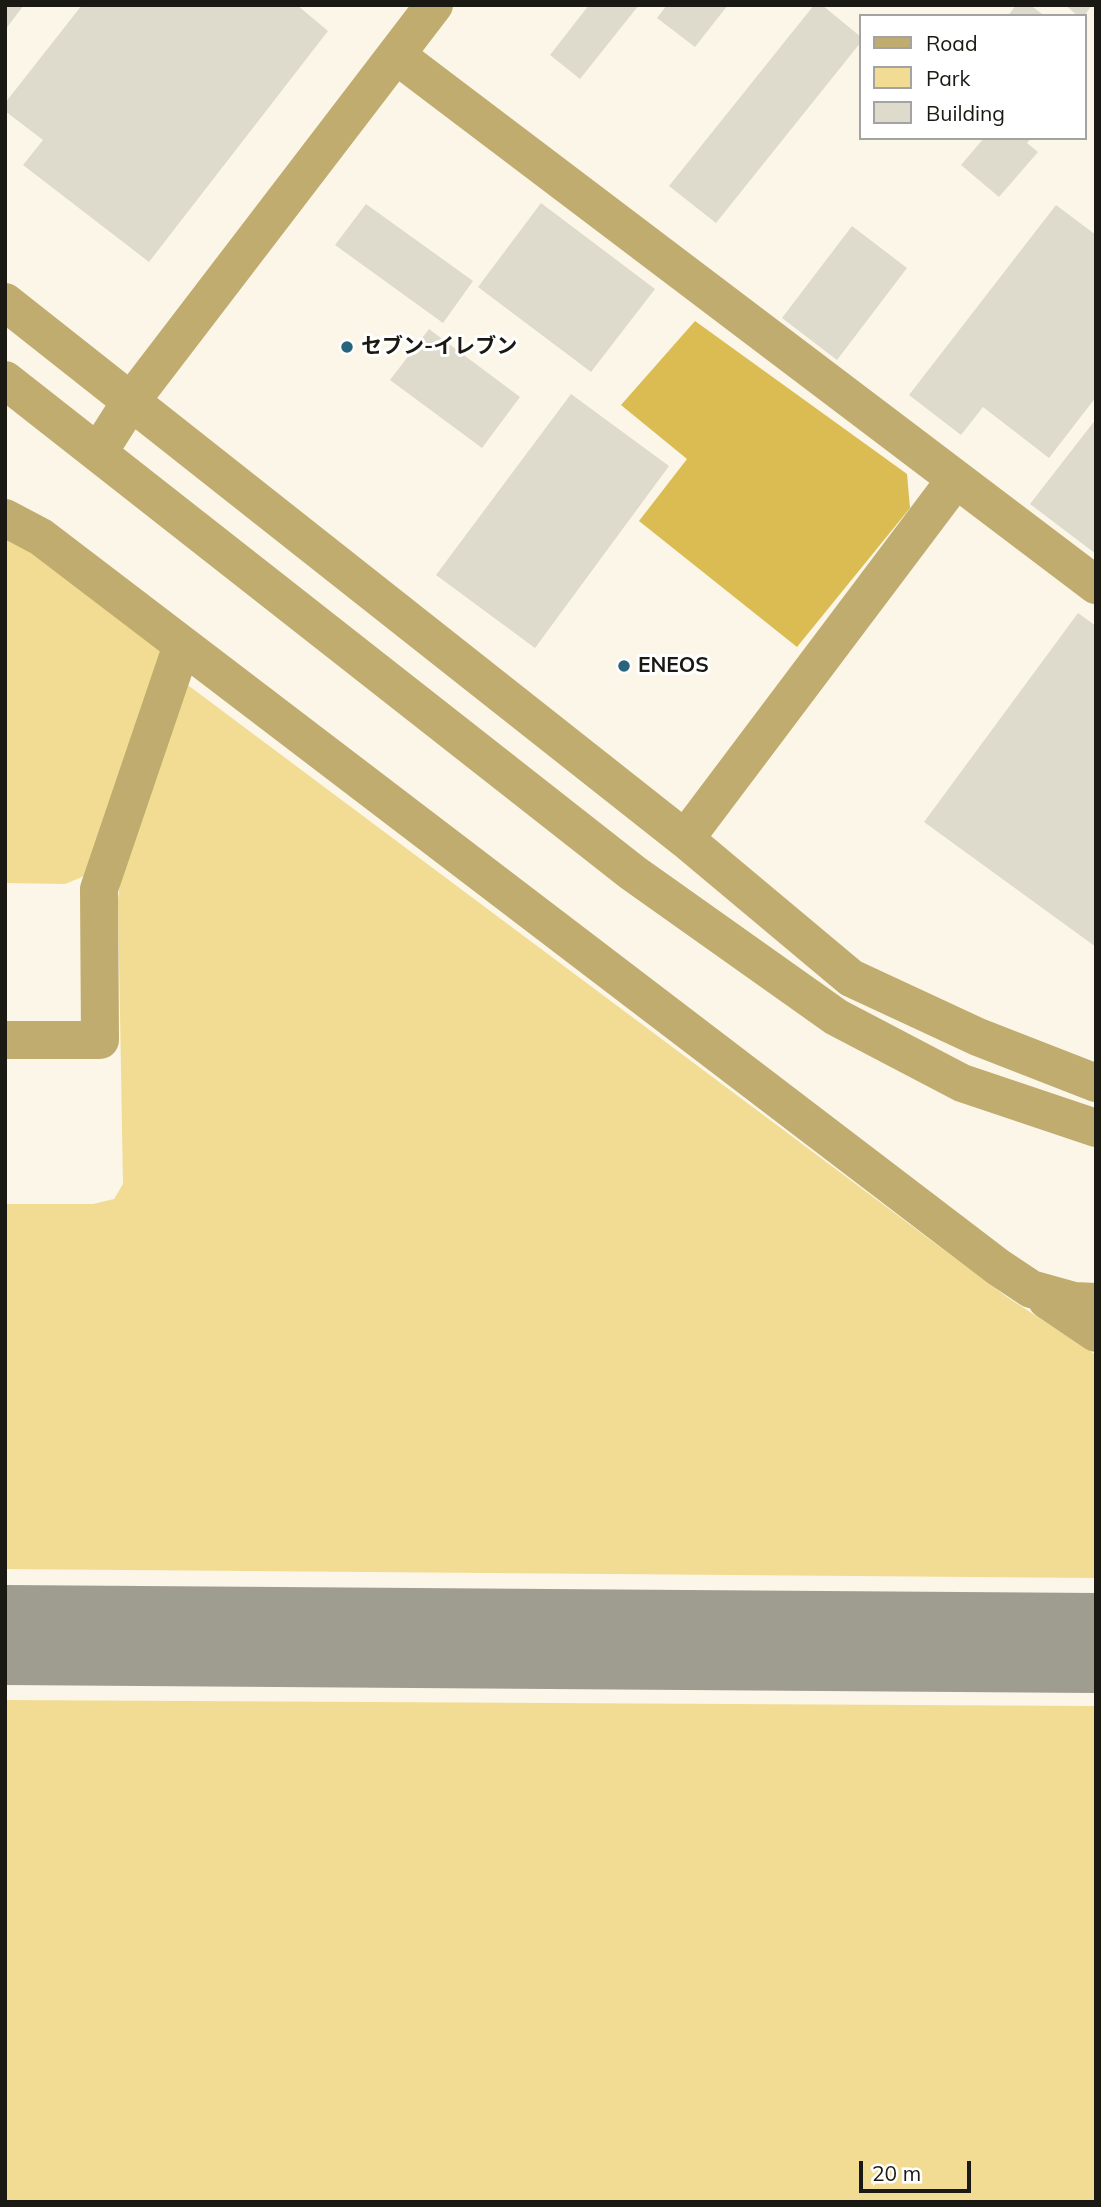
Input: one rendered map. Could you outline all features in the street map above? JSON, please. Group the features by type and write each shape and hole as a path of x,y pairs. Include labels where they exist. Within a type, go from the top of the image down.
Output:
{"street":[{"path":"98,453 131,401 434,5"},
{"path":"396,55 1096,585"},
{"path":"5,302 685,839 851,978 978,1037 1096,1083"},
{"path":"5,380 633,873 836,1017 962,1083 1096,1128"},
{"path":"685,839 956,479"},
{"path":"5,518 41,537 1031,1289 1096,1333"},
{"path":"5,1040 100,1040 99,889 182,645"},
{"path":"1031,1289 1074,1301 1096,1302"}],"green space":[{"path":"5,527 164,646 87,875 65,884 5,883"},
{"path":"185,683 1007,1297 1096,1355 1096,1578 5,1569 5,1204 93,1204 114,1199 123,1184 118,900 123,859"},
{"path":"5,1700 1096,1706 1096,2202 5,2202"}],"shaded area":[{"path":"695,321 907,474 910,508 797,647 639,521 687,459 621,405"}],"building":[{"path":"5,5 24,5 5,30"},
{"path":"82,5 297,5 328,31 149,262 23,165 43,140 5,111 5,103"},
{"path":"589,5 639,5 580,79 550,55"},
{"path":"667,5 728,5 695,47 657,18"},
{"path":"814,5 822,5 860,36 860,43 716,223 669,186"},
{"path":"1016,5 1030,5 1042,14 1009,14"},
{"path":"1065,5 1092,5 1085,14 1076,14"},
{"path":"982,140 1029,140 1027,143 1038,152 999,197 961,165"},
{"path":"541,203 655,289 591,372 478,287"},
{"path":"366,204 473,281 443,323 335,245"},
{"path":"1056,205 1096,235 1096,397 1049,458 983,407 961,435 909,395"},
{"path":"852,226 907,268 837,360 782,318"},
{"path":"429,329 520,397 482,448 390,380"},
{"path":"571,394 669,466 535,648 436,575"},
{"path":"1096,419 1096,554 1030,504"},
{"path":"1078,613 1096,626 1096,947 924,822"}],"taxiway":[{"path":"5,1635 1096,1643"}],"place":[{"name":"セブン-イレブン","path":"347,347"},
{"name":"ENEOS","path":"624,666"}]}
